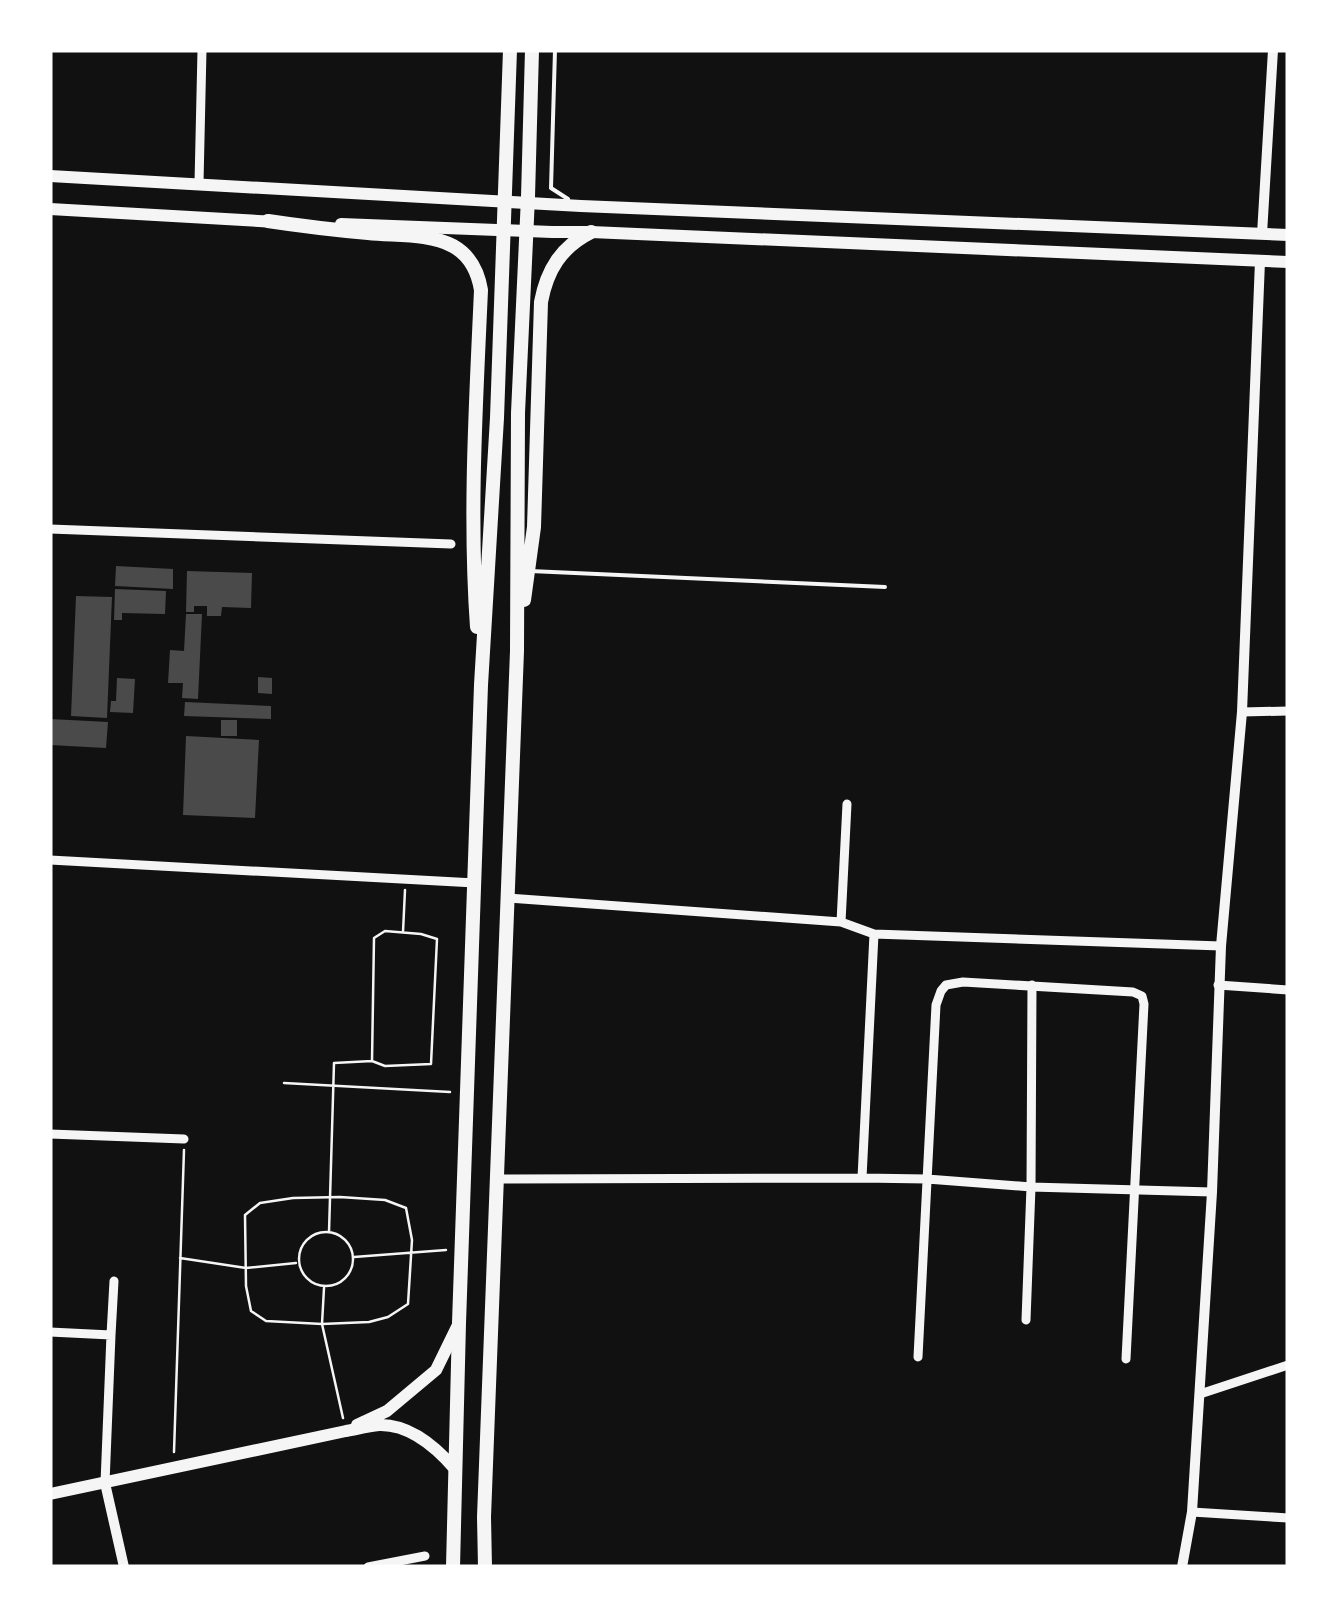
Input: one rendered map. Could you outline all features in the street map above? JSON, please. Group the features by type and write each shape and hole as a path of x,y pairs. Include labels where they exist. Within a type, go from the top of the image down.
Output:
{"main road":[{"path":"454,1567 474,883 510,50"},
{"path":"485,1567 517,651 518,413 532,50"},
{"path":"50,176 581,206 1288,235"},
{"path":"50,209 1288,262"},
{"path":"268,221 428,238 453,246 478,272 481,290 473,564 482,685"},
{"path":"517,651 534,526 545,280 564,250 591,232"},
{"path":"1260,260 1262,234"},
{"path":"346,1430 387,1410 436,1370 459,1323"},
{"path":"50,1494 382,1425 405,1430 428,1442 456,1469"}],"street":[{"path":"198,183 202,50"},
{"path":"1262,234 1273,50"},
{"path":"1182,1567 1192,1512 1212,1192 1220,946 1242,712 1260,260"},
{"path":"50,530 450,544"},
{"path":"1242,712 1288,711"},
{"path":"841,922 846,804"},
{"path":"50,860 474,883"},
{"path":"508,898 841,922 874,934 1220,946"},
{"path":"862,1178 874,934"},
{"path":"918,1357 936,1005 946,985 963,982 1133,992 1142,996 1126,1358"},
{"path":"1026,1320 1032,985"},
{"path":"1218,985 1288,990"},
{"path":"50,1134 184,1138"},
{"path":"497,1179 927,1179 1031,1188 1212,1192"},
{"path":"114,1281 105,1482 124,1567"},
{"path":"50,1332 112,1335"},
{"path":"1200,1394 1288,1366"},
{"path":"1192,1512 1288,1518"},
{"path":"368,1567 424,1556"}],"lane":[{"path":"555,50 551,188 581,206"},
{"path":"529,571 885,588"}],"path":[{"path":"403,933 406,879"},
{"path":"329,1232 334,1062 431,1064 436,939 384,931 374,938 372,1061"},
{"path":"284,1084 467,1093"},
{"path":"174,1469 184,1138"},
{"path":"293,1198 384,1200 406,1208 411,1253 408,1304 388,1317 322,1324 266,1320 251,1311 246,1286 245,1215 260,1203 293,1198"},
{"path":"329,1232 345,1240 353,1257 351,1272 345,1279 324,1286 310,1282 299,1263 300,1249 306,1241 329,1232"},
{"path":"353,1257 462,1248"},
{"path":"179,1258 246,1268 299,1263"},
{"path":"324,1286 322,1324 346,1430"}],"building":[{"path":"116,566 173,569 173,589 115,586"},
{"path":"187,571 252,573 251,608 222,607 221,616 207,616 207,606 194,606 194,612 186,612"},
{"path":"115,589 166,591 165,614 122,613 122,620 114,620"},
{"path":"76,596 112,597 107,718 71,716"},
{"path":"186,614 202,614 198,699 182,698 183,683 168,683 170,650 184,651"},
{"path":"258,677 272,678 272,694 258,693"},
{"path":"117,678 135,679 133,713 110,712 111,701 116,701"},
{"path":"185,702 271,706 271,719 184,716"},
{"path":"50,719 108,722 106,748 50,745"},
{"path":"221,720 237,720 237,736 221,736"},
{"path":"186,736 259,740 255,818 183,815"}]}
